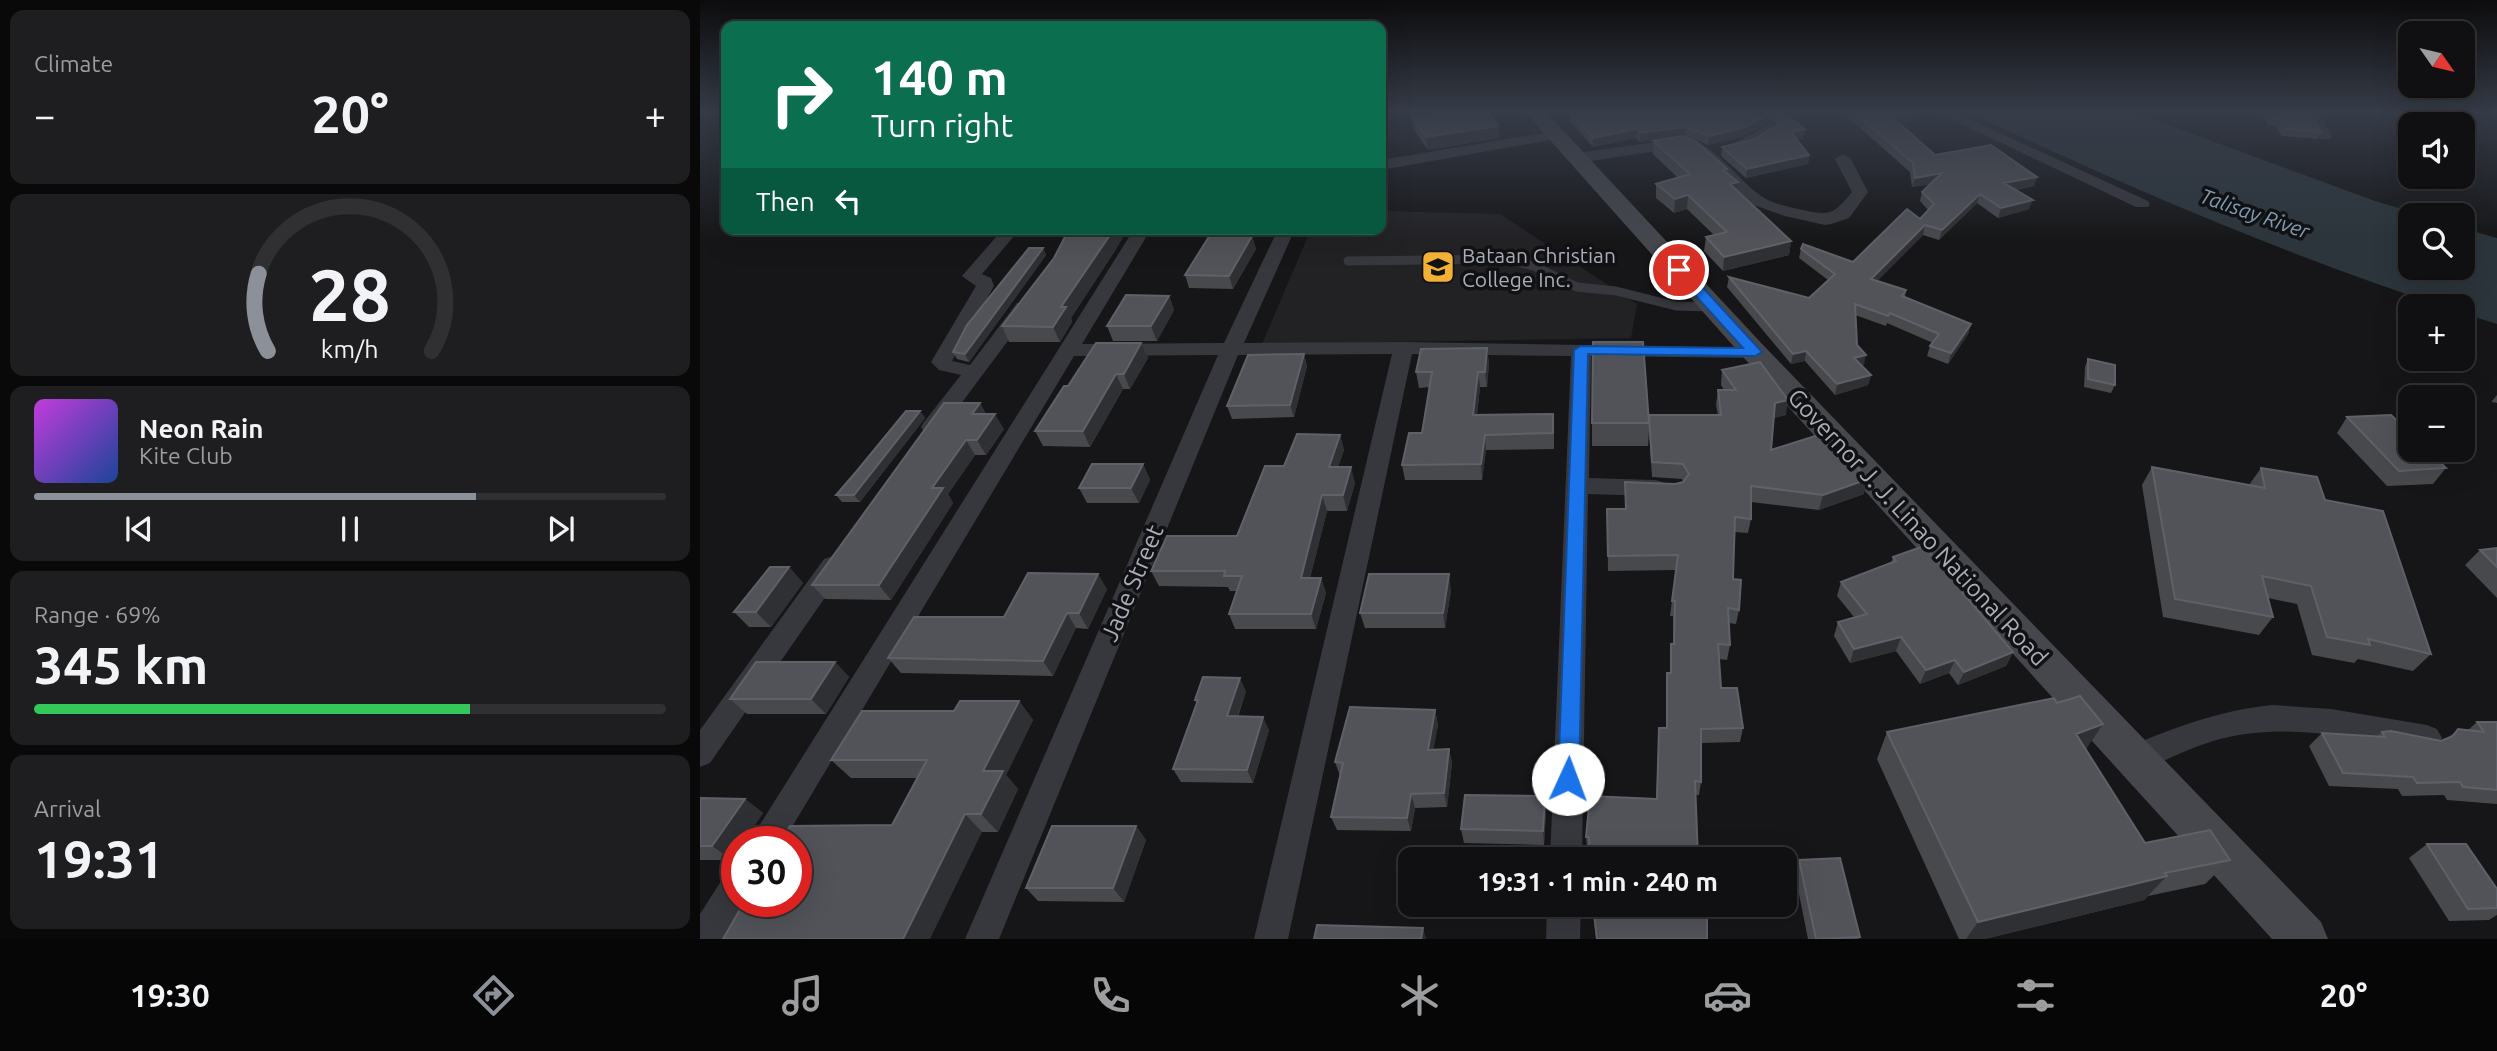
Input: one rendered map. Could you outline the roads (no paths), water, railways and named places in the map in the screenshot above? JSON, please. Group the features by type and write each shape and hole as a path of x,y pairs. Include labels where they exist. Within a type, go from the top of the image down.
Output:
{"main road":[{"name":"Governor J. J. Linao National Road","path":"1575,156 2304,939"}],"street":[{"path":"1386,164 1435,156"},
{"path":"1709,156 1760,202 1825,220 1843,214 1860,192 1843,159"},
{"path":"2037,156 2141,204"},
{"path":"975,372 946,366 941,362 985,286 983,281 971,276 1007,235"},
{"path":"775,826 1139,235"},
{"name":"Jade Street","path":"982,939 1231,349 1284,235"},
{"path":"916,448 1038,288"},
{"path":"1068,350 1403,348 1755,352"},
{"path":"1271,939 1403,348"},
{"path":"1566,847 1581,350"},
{"path":"1577,486 1673,488"},
{"path":"700,754 848,544"},
{"path":"2135,759 2185,736 2272,718 2317,720 2427,738"},
{"path":"704,939 721,912"},
{"path":"1563,939 1564,917"}],"lane":[{"path":"1349,261 1504,259 1534,266 1577,286 1616,291 1676,306 1713,307"}],"water":[{"name":"Talisay River","path":"2063,156 2252,156 2398,208 2398,280 2475,280 2475,232 2497,238 2497,324 2475,317 2475,294 2407,294 2261,240"}],"place":[{"name":"Bataan Christian College Inc.","path":"1438,267"}]}
